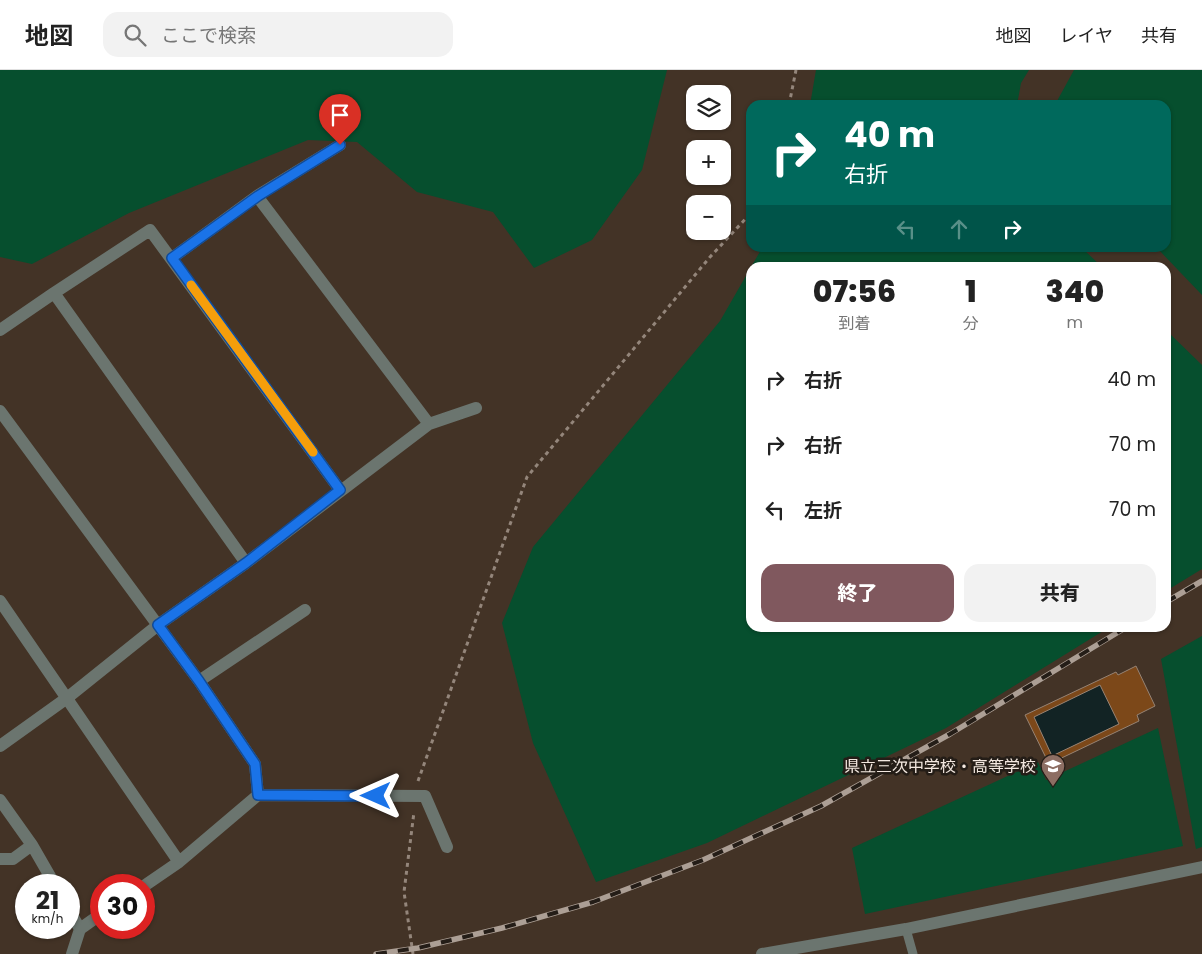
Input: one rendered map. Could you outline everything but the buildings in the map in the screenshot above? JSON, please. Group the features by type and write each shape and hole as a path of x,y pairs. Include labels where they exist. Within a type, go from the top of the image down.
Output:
{"street":[{"path":"172,258 258,196 340,145"},
{"path":"258,196 429,424"},
{"path":"0,330 150,230 340,490"},
{"path":"54,293 246,563"},
{"path":"0,746 67,698 158,625 246,563 429,424 476,408"},
{"path":"0,411 199,681 255,764 258,795"},
{"path":"0,601 179,862"},
{"path":"199,681 306,610"},
{"path":"155,878 179,862 258,795 424,796 447,847"},
{"path":"0,800 32,845 49,874"},
{"path":"0,860 13,858 32,845"},
{"path":"762,954 906,929 1202,867"},
{"path":"80,929 90,922"},
{"path":"72,954 77,939"}],"lane":[{"path":"906,929 913,954"}],"path":[{"path":"790,100 796,70"},
{"path":"413,954 404,892 417,782 527,477 710,257 746,218"}],"green space":[{"path":"0,70 667,70 642,170 592,240 534,268 493,212 417,192 357,142 308,140 129,213 32,264 0,257"},
{"path":"816,70 1029,70 1021,83 1018,100 811,100"},
{"path":"1074,70 1202,70 1202,295 1161,252 1171,252 1171,100 1058,100"},
{"path":"760,252 1086,252 1097,262 754,262"},
{"path":"746,276 746,632 1102,632 946,728 707,843 596,882 533,743 502,623 533,547 720,321"},
{"path":"1171,335 1202,365 1202,569 1171,588"},
{"path":"1202,636 1202,847 1196,849 1161,659"},
{"path":"1158,728 1183,846 865,914 852,848 1038,762 1046,780"}],"shaded area":[{"path":"1100,685 1119,724 1052,756 1034,717"}],"railway":[{"path":"1171,599 1202,581"},
{"path":"376,954 418,948 502,928 593,902 703,860 821,806 950,734 1118,632"}],"slow traffic":[{"path":"191,285 313,452"}],"place":[{"name":"県立三次中学校・高等学校","path":"1053,787"}],"route":[{"path":"340,145 258,196 172,258 340,490 246,563 158,625 199,681 255,764 258,795 376,796"}]}
